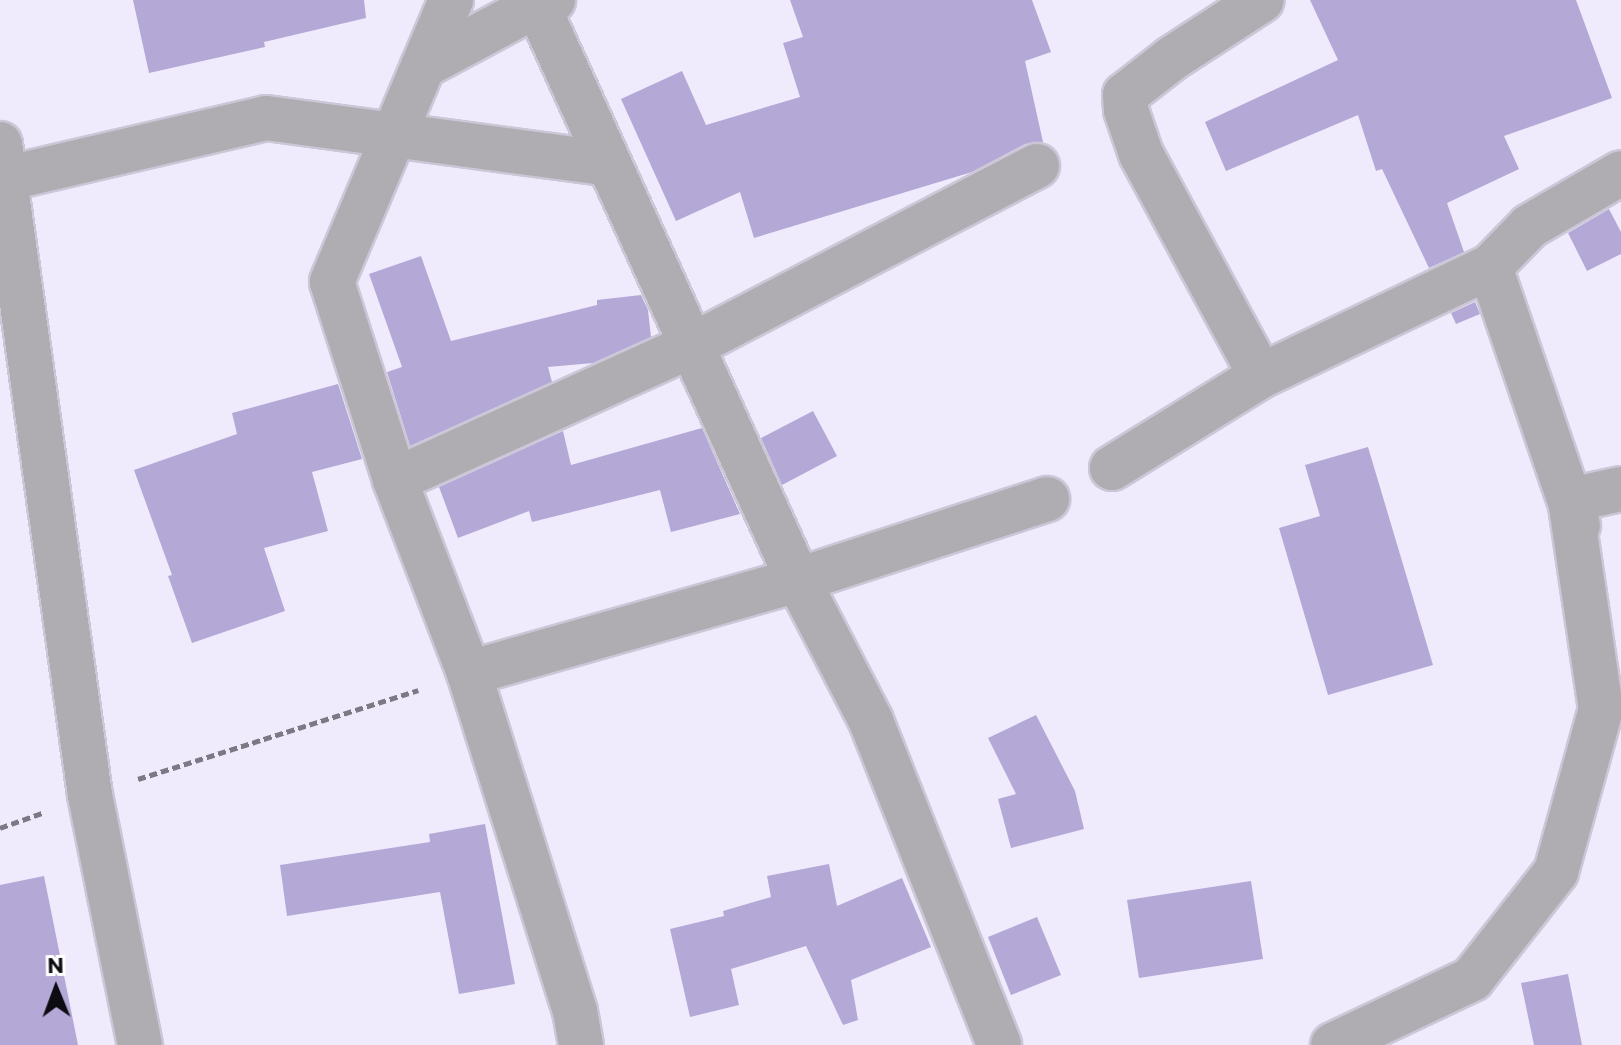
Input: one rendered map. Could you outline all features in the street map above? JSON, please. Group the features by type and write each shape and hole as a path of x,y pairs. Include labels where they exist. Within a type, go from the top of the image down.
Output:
{"street":[{"path":"451,0 332,282 395,480 469,673 575,1011 581,1045"},
{"path":"1261,376 1141,154 1126,110 1125,95 1171,59 1262,0"},
{"path":"423,66 541,2 609,164 798,580 871,721 999,1045"},
{"path":"140,1045 90,795 1,168 266,118 609,164"},
{"path":"395,480 691,346 1037,166"},
{"path":"1112,468 1261,376 1490,267 1530,226 1621,173"},
{"path":"1490,267 1621,657"},
{"path":"0,373 24,323"},
{"path":"1570,500 1621,489"},
{"path":"469,673 798,580 1047,499"},
{"path":"1333,1045 1472,979 1556,872 1601,709 1570,500"}],"path":[{"path":"0,828 90,795 469,673"}],"building":[{"path":"133,0 364,0 366,18 264,42 265,47 149,73"},
{"path":"790,0 1032,0 1051,52 1025,61 1043,142 1025,144 972,172 754,238 740,192 676,221 621,99 682,71 706,125 800,97 783,43 803,37"},
{"path":"1310,0 1576,0 1612,98 1504,136 1519,169 1447,203 1464,252 1429,268 1382,169 1376,171 1358,115 1226,171 1205,122 1338,60"},
{"path":"1609,209 1621,232 1621,254 1587,271 1568,233"},
{"path":"421,256 451,341 597,305 597,300 641,295 648,310 651,337 593,363 548,367 552,382 410,446 387,372 402,367 369,274"},
{"path":"1475,302 1480,314 1456,324 1451,313"},
{"path":"338,384 362,459 312,472 328,531 264,548 285,611 192,643 168,576 172,575 134,470 237,434 232,413"},
{"path":"813,411 837,456 782,485 761,438"},
{"path":"702,428 740,514 671,532 660,490 532,522 529,511 458,538 439,487 563,431 571,465"},
{"path":"1368,447 1433,665 1328,695 1279,528 1320,516 1305,465"},
{"path":"1036,715 1075,791 1084,829 1011,848 998,799 1016,794 988,738"},
{"path":"485,824 515,984 459,994 440,892 287,916 280,865 430,842 429,834"},
{"path":"829,864 837,906 902,878 931,947 851,980 858,1020 843,1025 806,946 731,969 739,1005 690,1017 670,929 724,916 723,911 771,897 767,876"},
{"path":"44,876 78,1045 0,1045 0,885"},
{"path":"1251,881 1263,959 1139,978 1127,900"},
{"path":"1037,917 1061,975 1011,995 988,937"},
{"path":"1568,974 1582,1045 1534,1045 1521,983"}]}
